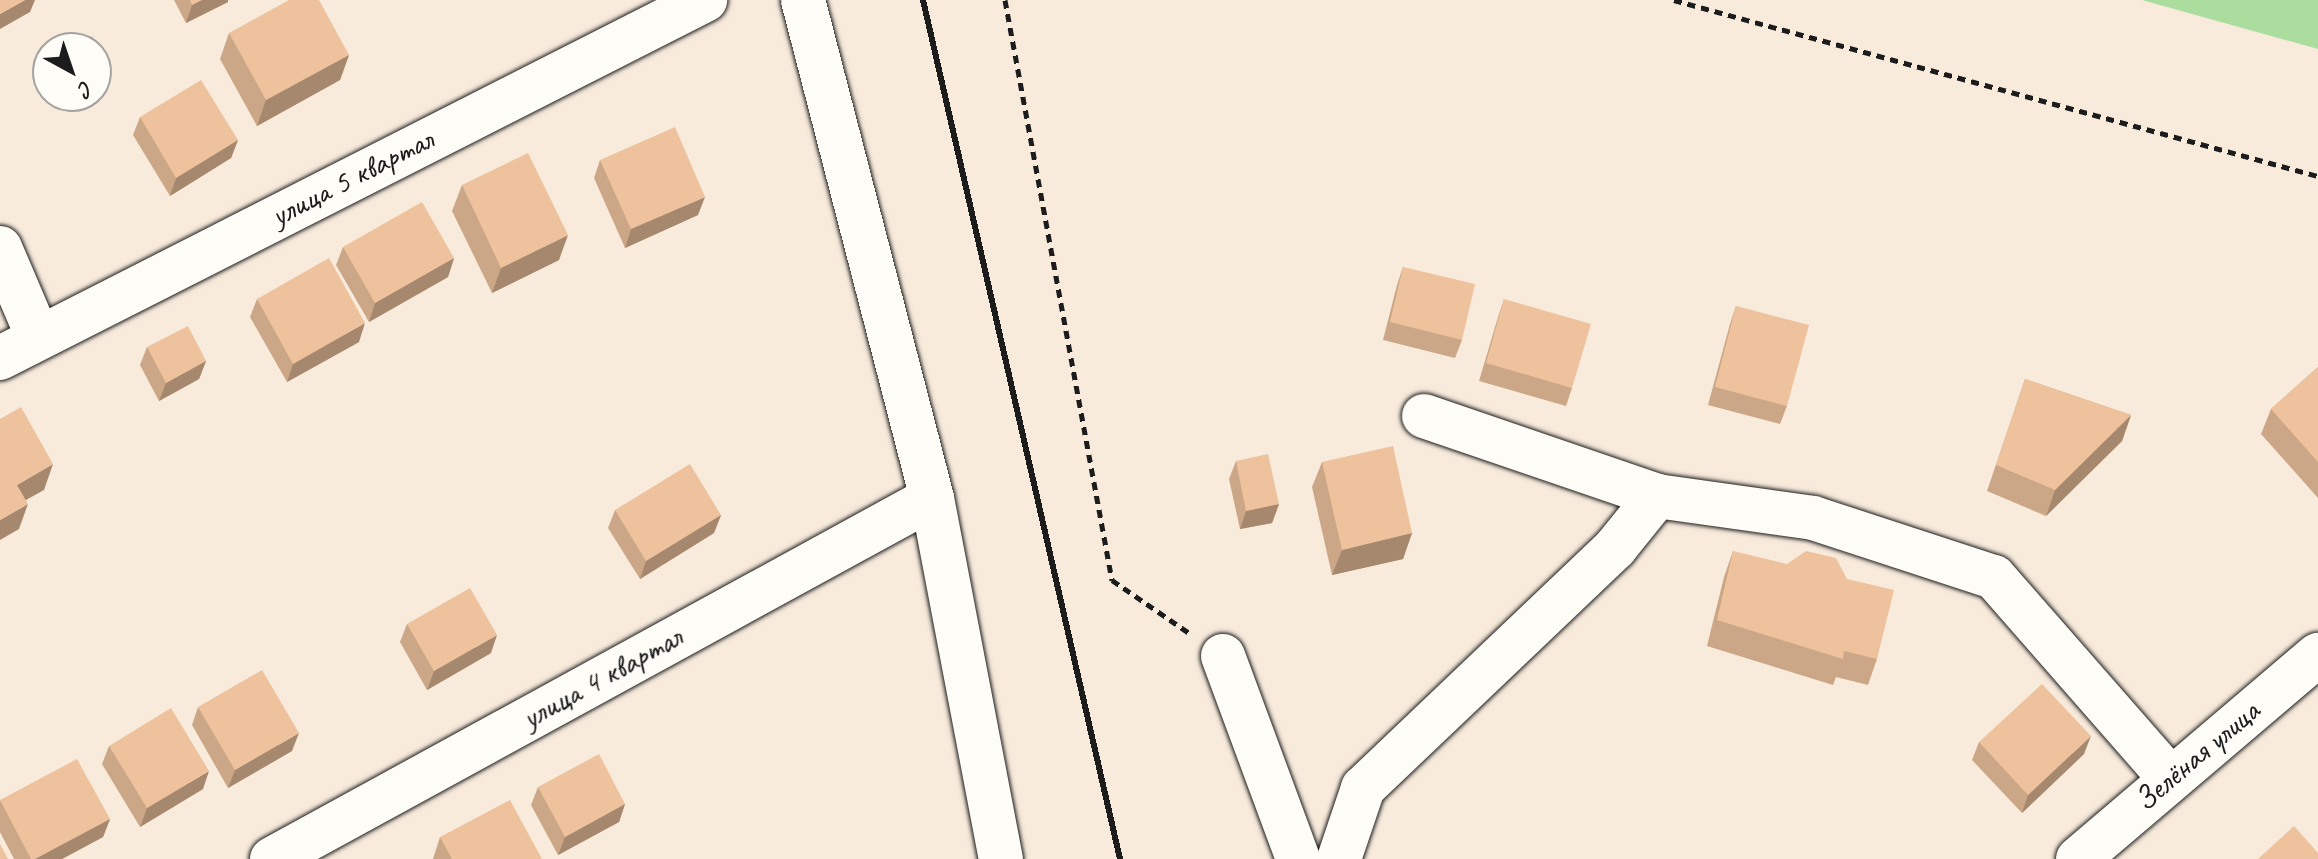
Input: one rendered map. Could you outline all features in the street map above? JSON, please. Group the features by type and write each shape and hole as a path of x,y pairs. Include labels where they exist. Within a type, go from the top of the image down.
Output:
{"street":[{"name":"улица 5 квартал","path":"0,358 705,0"},
{"path":"803,0 932,498 1001,859"},
{"path":"0,248 38,337"},
{"path":"1424,416 1657,496 1813,518 1994,577 2170,778"},
{"path":"1339,859 1363,788 1615,548 1657,496"},
{"name":"улица 4 квартал","path":"272,859 932,498"},
{"name":"Зелёная улица","path":"2078,859 2318,655"},
{"path":"1223,656 1298,859"}],"path":[{"path":"1005,0 1112,580 1223,656"},
{"path":"1674,0 2318,176"}],"green space":[{"path":"2142,0 2318,0 2318,49"}],"building":[{"path":"0,0 25,0 0,14"},
{"path":"289,0 319,0 349,55 266,100 229,33"},
{"path":"201,80 238,140 176,178 140,117"},
{"path":"675,127 705,197 631,229 600,160"},
{"path":"528,153 568,235 501,268 462,185"},
{"path":"422,202 454,258 375,303 343,247"},
{"path":"329,258 365,323 293,364 257,299"},
{"path":"1403,267 1475,284 1462,340 1390,322"},
{"path":"1504,299 1591,324 1572,388 1486,363"},
{"path":"1736,306 1809,325 1787,406 1715,387"},
{"path":"188,326 206,361 166,383 147,347"},
{"path":"2318,367 2318,462 2271,409"},
{"path":"2025,379 2131,415 2055,490 1996,465"},
{"path":"21,407 53,464 17,485 28,504 0,520 0,419"},
{"path":"1393,446 1412,533 1342,550 1322,462"},
{"path":"1268,454 1279,504 1246,511 1236,461"},
{"path":"690,464 721,515 646,561 615,510"},
{"path":"1733,551 1787,564 1806,551 1836,558 1847,579 1894,590 1877,659 1844,651 1843,659 1717,620"},
{"path":"470,588 497,635 434,671 407,624"},
{"path":"262,670 299,733 235,770 198,707"},
{"path":"2042,684 2091,736 2028,795 1979,742"},
{"path":"171,708 209,771 147,808 109,746"},
{"path":"599,754 625,804 565,837 538,787"},
{"path":"77,759 110,819 31,859 0,800"},
{"path":"510,800 542,859 452,859 440,837"},
{"path":"2294,826 2318,853 2318,859 2258,859"},
{"path":"0,844 8,859 0,859"}],"railway":[{"path":"923,0 1120,859"}]}
